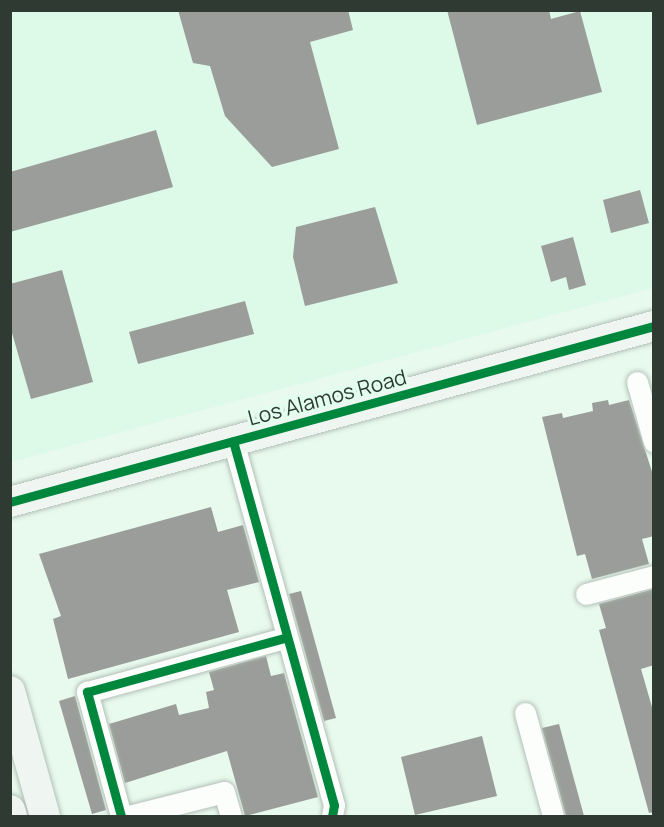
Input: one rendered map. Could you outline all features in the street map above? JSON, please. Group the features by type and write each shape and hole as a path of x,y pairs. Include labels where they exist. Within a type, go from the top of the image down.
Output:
{"main road":[{"name":"Los Alamos Road","path":"10,502 654,326"},
{"path":"10,691 45,816"},
{"path":"10,810 12,816"}],"street":[{"path":"637,382 648,404 654,442"},
{"path":"232,441 285,638 334,805 332,816"},
{"path":"586,594 654,576"},
{"path":"121,816 87,692 285,638"},
{"path":"525,713 553,816"},
{"path":"129,816 224,792 231,816"}],"shaded area":[{"path":"11,11 653,11 653,288 11,462"}],"building":[{"path":"178,10 348,10 353,30 310,42 339,149 272,167 225,116 210,66 193,63"},
{"path":"447,10 549,10 551,19 580,11 602,92 477,125"},
{"path":"156,130 173,187 10,232 10,172"},
{"path":"640,190 649,223 611,233 603,200"},
{"path":"375,207 398,283 305,306 293,257 296,227"},
{"path":"573,237 586,285 569,290 566,277 551,282 541,246"},
{"path":"62,270 93,382 31,399 10,326 10,284"},
{"path":"245,301 254,334 138,364 129,332"},
{"path":"608,400 609,405 629,400 654,478 654,536 642,539 649,564 592,579 585,554 577,556 542,417 562,413 563,418 593,411 592,403"},
{"path":"211,507 218,532 243,525 259,582 227,590 239,632 68,679 53,619 61,616 39,554"},
{"path":"654,589 654,665 641,669 654,714 654,812 649,813 599,630 606,628 599,604"},
{"path":"301,591 336,718 324,721 289,594"},
{"path":"266,656 271,676 284,673 318,797 245,816 227,751 125,783 109,724 176,704 179,715 209,708 206,692 214,690 209,672"},
{"path":"75,696 106,810 92,814 59,701"},
{"path":"559,724 584,816 566,816 542,728"},
{"path":"482,736 497,796 415,815 401,757"}],"cycle path":[{"path":"10,502 654,326"},
{"path":"233,441 334,805 332,816"},
{"path":"121,816 87,692 285,638"}]}
